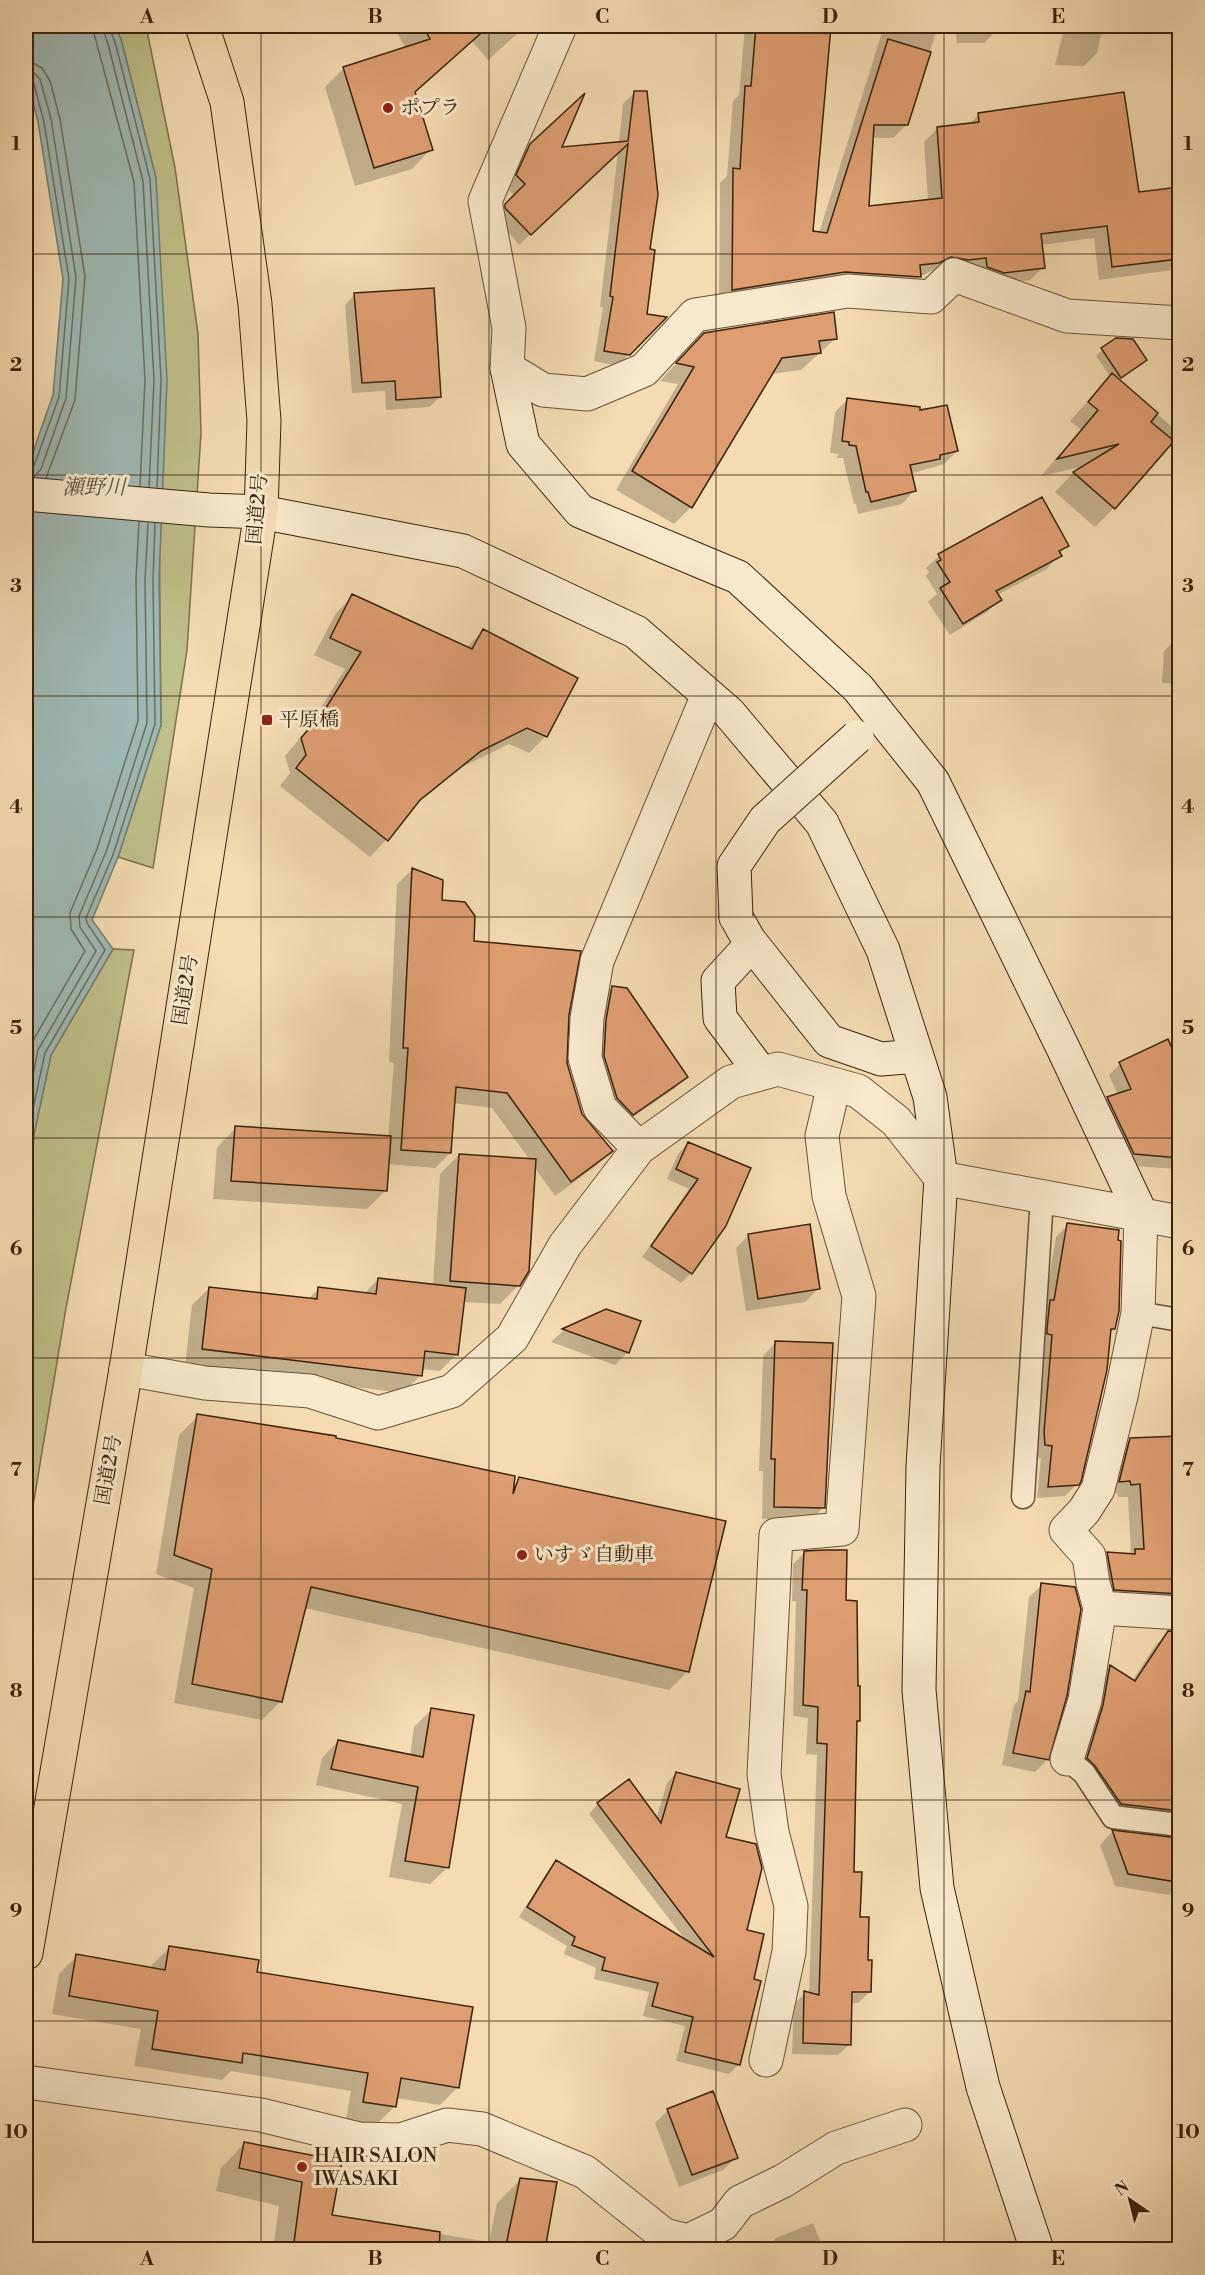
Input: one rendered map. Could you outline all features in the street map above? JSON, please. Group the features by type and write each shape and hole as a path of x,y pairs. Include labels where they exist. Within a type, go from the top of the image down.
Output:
{"highway":[{"name":"国道2号","path":"26,1953 126,1369 261,512 264,421 255,304 227,102 202,26"}],"street":[{"path":"560,26 485,201 509,328 507,368 524,444 580,511 738,577 858,688 868,726 933,783 1063,1048 1141,1214 1138,1313 1098,1489 1084,1511 1066,1530 1089,1556 1100,1608 1085,1700 1067,1759"},
{"path":"507,368 543,390 587,394 644,370 695,315 848,291 931,297 954,275 1067,316 1179,323"},
{"path":"26,494 209,510 261,512 463,551 636,632 729,713 822,823 883,950 930,1097 941,1178 922,1466 920,1690 937,1888 982,2086 1037,2250"},
{"path":"639,1148 600,1108 585,1058 587,1018 597,961 708,694"},
{"path":"868,726 765,820 734,866 744,930 829,1041 881,1059 917,1056"},
{"path":"744,930 718,981 720,1018 761,1073"},
{"path":"126,1369 206,1383 310,1391 378,1413 452,1391 512,1338 565,1245 639,1148 731,1082 778,1069 858,1091 896,1121 941,1178 1179,1221"},
{"path":"766,2060 789,1952 791,1906 772,1832 764,1774 776,1535 842,1529 859,1296 829,1196 822,1136 834,1085"},
{"path":"1100,1608 1179,1613"},
{"path":"26,2082 261,2115 359,2139 401,2140 447,2125 482,2129 585,2172 664,2235 688,2241 723,2224 740,2202 783,2181 836,2148 906,2125"}],"lane":[{"path":"1023,1497 1042,1197"},
{"path":"1138,1313 1179,1320"},
{"path":"1067,1759 1084,1773 1113,1817 1179,1825"}],"green space":[{"path":"114,26 146,26 175,168 198,334 201,433 187,650 153,868 118,857 161,725 156,178 121,39"},
{"path":"113,949 134,950 66,1308 26,1548 26,1215 34,1134 51,1055"}],"water":[{"name":"瀬野川","path":"26,26 114,26 121,39 156,178 167,380 159,580 161,725 118,857 92,920 113,949 51,1055 34,1134 26,1215 26,472 53,395 63,279 38,122 26,75"}],"building":[{"name":"ポプラ","path":"423,26 489,26 415,92 433,150 374,168 343,67 430,39"},
{"path":"756,26 831,26 813,231 827,233 888,39 931,52 908,125 874,125 869,206 942,198 937,127 979,122 978,113 1124,92 1139,192 1179,187 1179,259 1112,267 1107,226 1041,234 1045,268 1004,273 987,267 986,258 968,260 951,257 939,263 920,265 921,277 845,272 732,290 733,168 740,169 745,86 751,86"},
{"path":"634,91 647,91 658,195 650,249 655,250 647,314 667,317 630,355 604,351 613,297 610,296 628,144 531,235 505,208 505,204 525,184 516,175 530,144 585,93 562,147 628,141"},
{"path":"434,288 441,397 396,400 395,381 362,383 354,293"},
{"path":"834,312 837,339 819,341 821,353 782,358 692,508 632,471 694,367 676,363 704,333"},
{"path":"1116,338 1133,339 1147,360 1121,378 1101,348"},
{"path":"1112,373 1158,413 1151,422 1174,441 1115,509 1073,472 1119,444 1057,459 1098,410 1088,402"},
{"path":"847,398 920,407 920,410 947,405 958,451 940,455 940,459 910,465 916,491 871,502 866,492 856,446 842,441"},
{"path":"1042,497 1069,546 1059,551 1062,556 996,591 1002,600 963,624 940,588 950,582 937,562 941,560 938,554"},
{"path":"352,594 472,649 483,629 578,678 547,737 527,728 481,751 420,800 388,841 296,768 306,755 301,738 324,711 361,652 330,638"},
{"path":"412,868 443,880 442,900 465,902 475,916 474,941 581,951 569,1015 567,1063 582,1114 613,1151 571,1182 507,1093 456,1087 451,1153 401,1150 408,1048 403,1048"},
{"path":"612,986 627,988 688,1077 633,1115 617,1098 604,1056 606,1020"},
{"path":"1168,1039 1171,1046 1179,1042 1179,1158 1134,1154 1107,1097 1131,1089 1119,1062"},
{"path":"235,1126 391,1136 387,1191 231,1181"},
{"path":"688,1142 751,1168 726,1226 692,1274 651,1246 698,1179 676,1169"},
{"path":"459,1154 536,1159 529,1271 520,1286 450,1281"},
{"path":"1067,1223 1119,1230 1118,1240 1121,1241 1119,1311 1115,1329 1111,1329 1107,1370 1081,1482 1079,1485 1048,1487 1052,1446 1045,1445 1044,1432 1052,1335 1047,1334 1047,1329 1050,1300 1054,1300"},
{"path":"810,1224 820,1289 758,1299 748,1234"},
{"path":"378,1278 466,1288 458,1355 425,1351 422,1376 202,1349 209,1287 317,1299 318,1287 376,1294"},
{"path":"606,1309 641,1321 629,1353 562,1329"},
{"path":"775,1341 833,1343 825,1508 774,1507 775,1459 771,1459"},
{"name":"いすゞ自動車","path":"197,1414 336,1436 336,1438 515,1476 513,1494 519,1477 726,1521 689,1672 311,1587 282,1702 192,1684 212,1569 174,1555"},
{"path":"1179,1436 1179,1594 1114,1590 1107,1552 1135,1554 1135,1549 1144,1549 1140,1484 1131,1485 1130,1481 1119,1482 1130,1438"},
{"path":"847,1550 846,1600 857,1601 860,1721 857,1721 854,1872 862,1872 860,1917 869,1917 868,1960 872,1960 871,1992 852,1992 851,2045 803,2043 804,1991 819,1995 827,1744 817,1743 818,1707 803,1705 807,1590 802,1590 804,1551"},
{"path":"1041,1583 1075,1587 1081,1609 1067,1696 1049,1760 1013,1753 1026,1691 1030,1692"},
{"path":"1168,1631 1179,1632 1179,1811 1121,1804 1087,1758 1103,1705 1110,1665 1135,1681"},
{"path":"431,1708 474,1715 449,1868 405,1861 418,1787 331,1769 338,1740 423,1757"},
{"path":"676,1772 740,1789 726,1837 756,1844 762,1868 747,1930 764,1934 754,1979 761,1981 740,2065 685,2052 693,2017 652,2006 658,1983 602,1970 605,1958 572,1945 575,1937 527,1907 556,1860 714,1957 597,1803 629,1779 661,1823"},
{"path":"1112,1830 1179,1838 1177,1882 1128,1874"},
{"path":"169,1946 259,1960 257,1972 473,2007 459,2088 401,2078 396,2107 363,2102 368,2073 243,2053 242,2063 152,2049 158,2011 69,1996 76,1954 165,1970"},
{"path":"713,2091 738,2158 692,2175 667,2109"},
{"path":"244,2142 342,2161 332,2215 440,2232 439,2250 293,2250 302,2182 239,2168"},
{"path":"520,2178 557,2182 545,2250 505,2250"}],"place":[{"name":"ポプラ","path":"388,108"},
{"name":"平原橋","path":"267,720"},
{"name":"いすゞ自動車","path":"522,1555"},
{"name":"HAIR SALON IWASAKI","path":"302,2167"}]}
